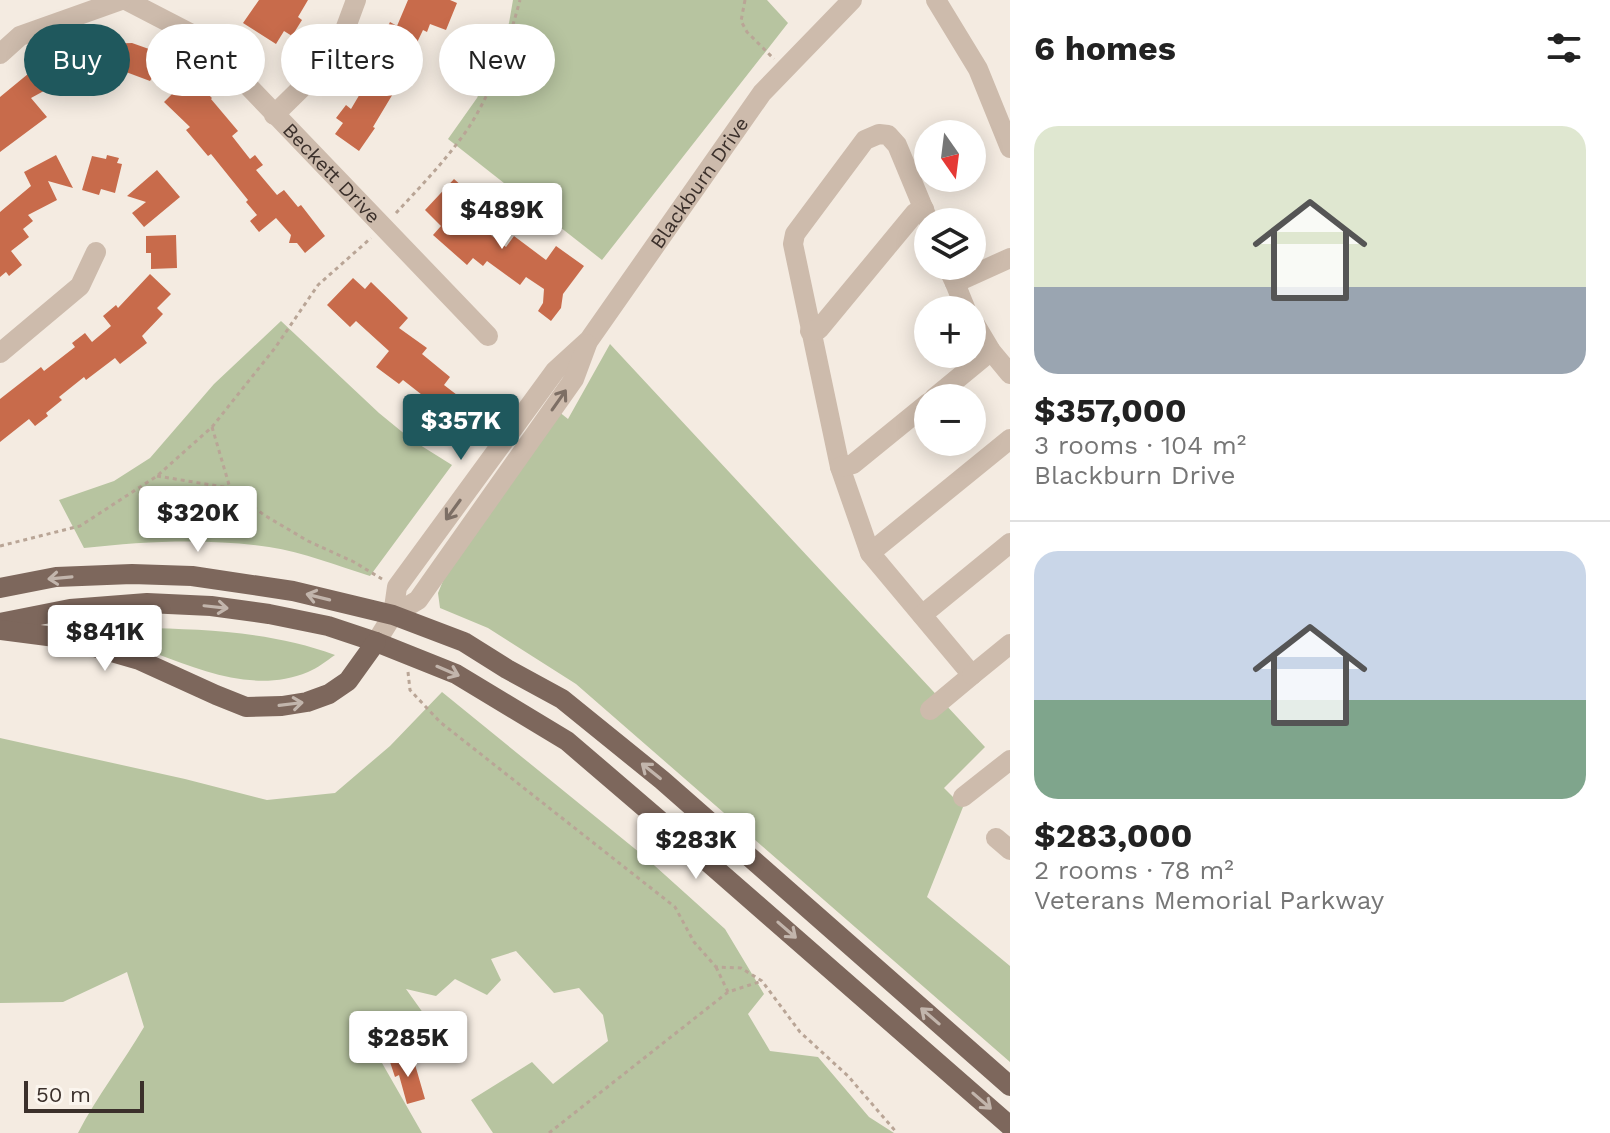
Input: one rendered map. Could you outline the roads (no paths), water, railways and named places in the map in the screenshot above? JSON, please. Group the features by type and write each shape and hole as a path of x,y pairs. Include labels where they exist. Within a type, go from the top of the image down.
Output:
{"main road":[{"path":"0,588 56,577 132,574 192,576 293,591 393,615 464,642 562,699 662,780 1010,1086"},
{"path":"0,623 70,609 147,603 211,606 328,626 456,674 567,741 1010,1126"},
{"path":"0,630 63,638 139,660 246,707 282,706 329,694 348,681 376,642"}],"street":[{"name":"Beckett Drive","path":"0,54 20,36 124,0 205,41 488,336"},
{"path":"274,115 336,54 356,0"},
{"name":"Blackburn Drive","path":"376,642 393,615 397,587 555,371 589,340 762,93 852,0"},
{"path":"936,0 978,69 1010,148"},
{"path":"923,208 897,145 888,135 879,134 865,140 795,234 794,258 840,467 870,553 972,675"},
{"path":"810,331 819,329 914,214"},
{"path":"0,353 80,286 96,252"},
{"path":"986,265 1010,258"},
{"name":"Blackburn Drive","path":"393,615 418,600 574,379 589,340"},
{"path":"986,343 1010,374"},
{"path":"951,384 991,351"},
{"path":"840,467 853,464 914,414"},
{"path":"870,553 1010,439"},
{"path":"922,615 1010,543"},
{"path":"930,710 1010,644"},
{"path":"963,797 1010,760"}]}
